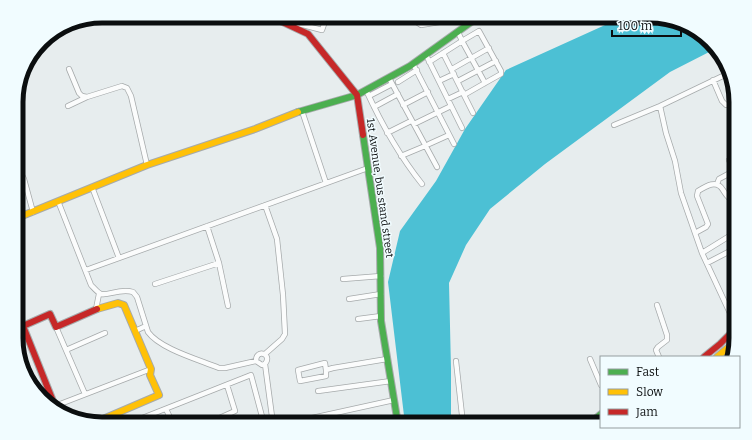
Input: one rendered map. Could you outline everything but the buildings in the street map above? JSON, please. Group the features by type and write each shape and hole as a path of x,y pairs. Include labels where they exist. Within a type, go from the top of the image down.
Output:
{"street":[{"path":"288,23 308,34 357,95"},
{"path":"298,23 322,30 324,23"},
{"path":"418,23 428,23"},
{"path":"23,216 147,165 255,129 302,111 367,93 391,81 468,23"},
{"path":"429,62 479,31 496,61 501,74 463,94 448,99"},
{"path":"458,32 485,83"},
{"path":"452,69 489,48"},
{"path":"443,53 473,112"},
{"path":"426,55 462,128"},
{"path":"458,81 496,61"},
{"path":"413,64 439,112 454,144"},
{"path":"69,69 79,93 86,97"},
{"path":"398,82 417,70"},
{"path":"439,81 454,74"},
{"path":"614,125 660,106 724,75"},
{"path":"712,80 722,101 726,105 729,105"},
{"path":"391,81 412,122 427,145 437,167"},
{"path":"68,106 86,97 122,86 127,88 131,96 147,165"},
{"path":"403,105 428,92"},
{"path":"367,93 387,133 401,156 422,184"},
{"path":"374,107 398,94"},
{"name":"1st Avenue, bus stand street","path":"357,95 380,248 381,316 397,417"},
{"path":"387,133 451,106"},
{"path":"660,106 666,133 677,168 681,194 702,254 729,312"},
{"path":"302,111 326,183"},
{"path":"401,156 449,135"},
{"path":"86,270 368,168"},
{"path":"717,184 719,179 729,174"},
{"path":"23,177 33,212"},
{"path":"695,233 708,226 698,196 698,191 717,184"},
{"path":"717,184 729,198"},
{"path":"92,188 119,258"},
{"path":"58,202 91,285 99,294 106,295 122,291 133,292 137,298 148,332 156,340 182,354 219,368 226,368 256,361 258,363 265,364"},
{"path":"256,361 256,357 259,354 265,354 282,339 285,334 283,295 277,239 265,205"},
{"path":"207,226 219,263 228,306"},
{"path":"702,254 729,237"},
{"path":"707,263 729,252"},
{"path":"155,284 219,263"},
{"path":"343,279 381,276"},
{"path":"96,309 99,294"},
{"path":"350,299 381,294"},
{"path":"56,327 96,309 118,303 124,305 151,369 150,375 158,395 107,417"},
{"path":"657,305 667,338 665,342 656,350 659,356"},
{"path":"23,326 50,314 85,394"},
{"path":"358,319 381,316"},
{"path":"135,331 146,326"},
{"path":"23,328 51,398"},
{"path":"66,350 105,333"},
{"path":"705,356 729,334"},
{"path":"718,356 728,348"},
{"path":"265,354 267,357 265,364 273,417"},
{"path":"326,370 387,359"},
{"path":"590,359 600,383"},
{"path":"456,361 462,417"},
{"path":"325,363 326,370 326,376 300,381 298,370 325,363"},
{"path":"59,404 151,369"},
{"path":"145,417 251,375 262,415 272,412"},
{"path":"318,391 391,381"},
{"path":"222,417 236,411 227,385"},
{"path":"317,417 394,400"},
{"path":"166,409 170,417"}],"water":[{"path":"610,23 650,23 671,26 680,29 698,39 711,51 670,72 545,164 490,209 466,245 449,283 451,417 404,417 388,282 400,231 436,181 465,129 506,70"}],"traffic: fast":[{"path":"298,112 357,95 410,66 470,23"},
{"path":"363,135 380,248 381,321 397,417"}],"traffic: slow":[{"path":"23,216 147,165 255,129 298,112"},
{"path":"97,309 118,303 124,305 151,369 150,375 159,395 108,417"},
{"path":"718,356 728,348"}],"traffic: jam":[{"path":"285,23 308,34 357,95 363,135"},
{"path":"23,326 50,314 56,327 97,309"},
{"path":"23,326 52,399"},
{"path":"705,356 729,335"}]}
